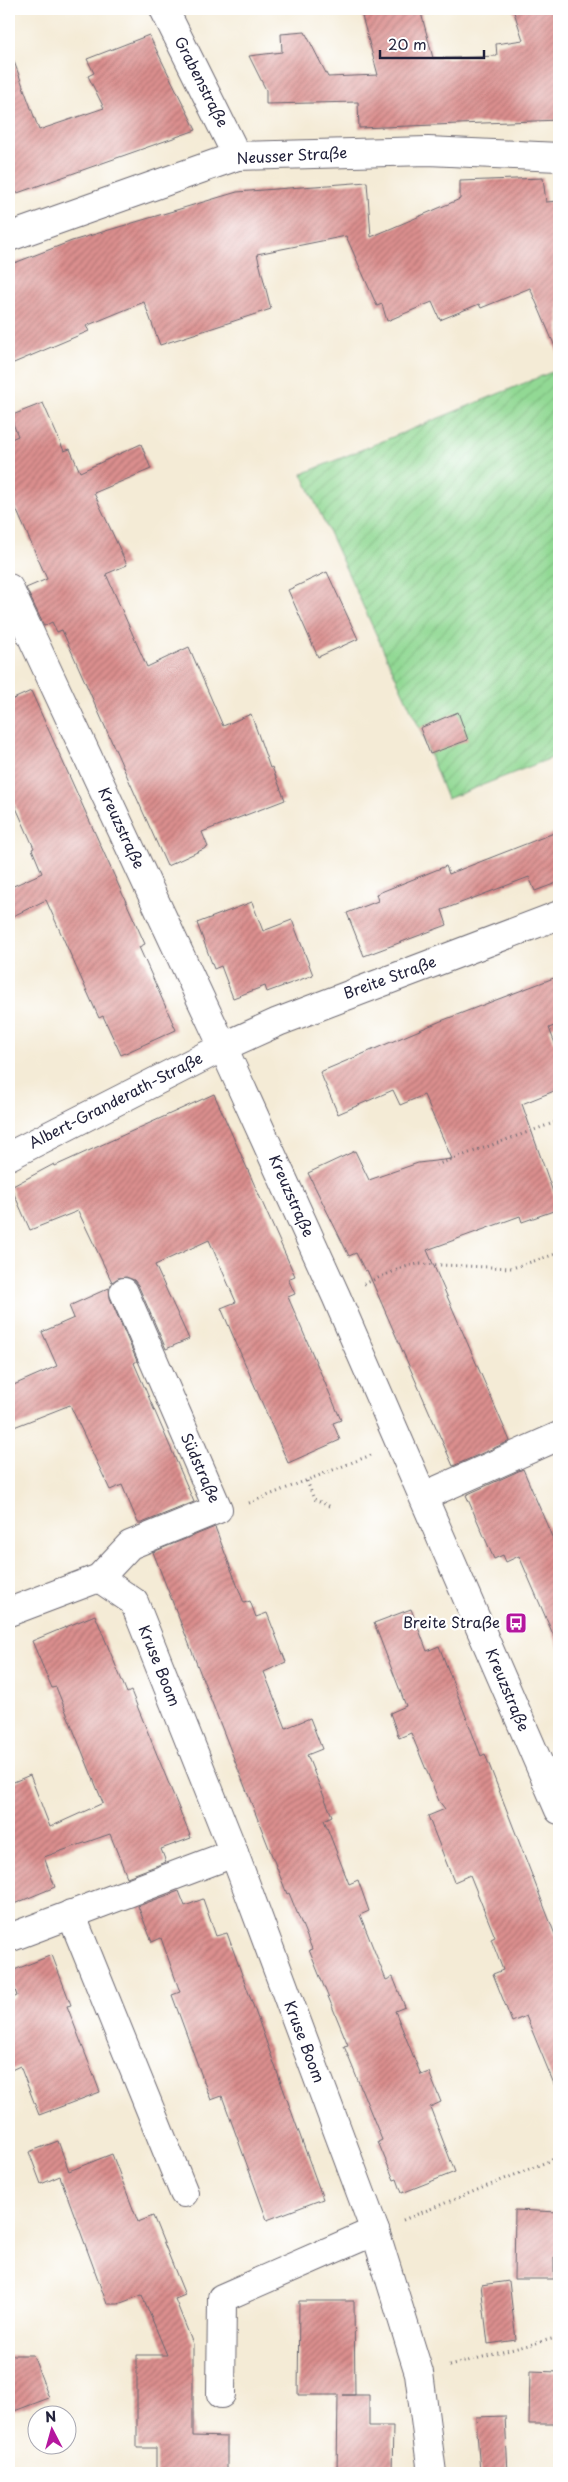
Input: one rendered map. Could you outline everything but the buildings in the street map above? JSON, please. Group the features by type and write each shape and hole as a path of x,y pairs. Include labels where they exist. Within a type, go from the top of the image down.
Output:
{"street":[{"name":"Grabenstraße","path":"164,9 238,156"},
{"name":"Neusser Straße","path":"9,237 238,156 428,151 559,157"},
{"name":"Kreuzstraße","path":"9,588 223,1046 336,1296 559,1810"},
{"name":"Breite Straße","path":"223,1046 325,1003 559,915"},
{"name":"Albert-Granderath-Straße","path":"9,1156 223,1046"},
{"name":"Südstraße","path":"9,1612 99,1578 130,1545 218,1509 124,1292"},
{"path":"424,1496 559,1436"},
{"name":"Kruse Boom","path":"99,1578 134,1602 234,1853 375,2232 419,2373 432,2473"},
{"path":"9,1938 234,1853"},
{"path":"71,1914 184,2193"},
{"path":"221,2394 222,2298 375,2232"}],"path":[{"path":"436,1166 559,1121"},
{"path":"336,1296 411,1265 512,1268 559,1253"},
{"path":"218,1509 227,1511 400,1443"},
{"path":"307,1481 314,1499 331,1507"},
{"path":"375,2232 559,2157"},
{"path":"419,2373 559,2337"}],"green space":[{"path":"559,369 559,755 447,799 419,727 302,474"}],"place":[{"name":"Breite Straße","path":"516,1623"}]}
